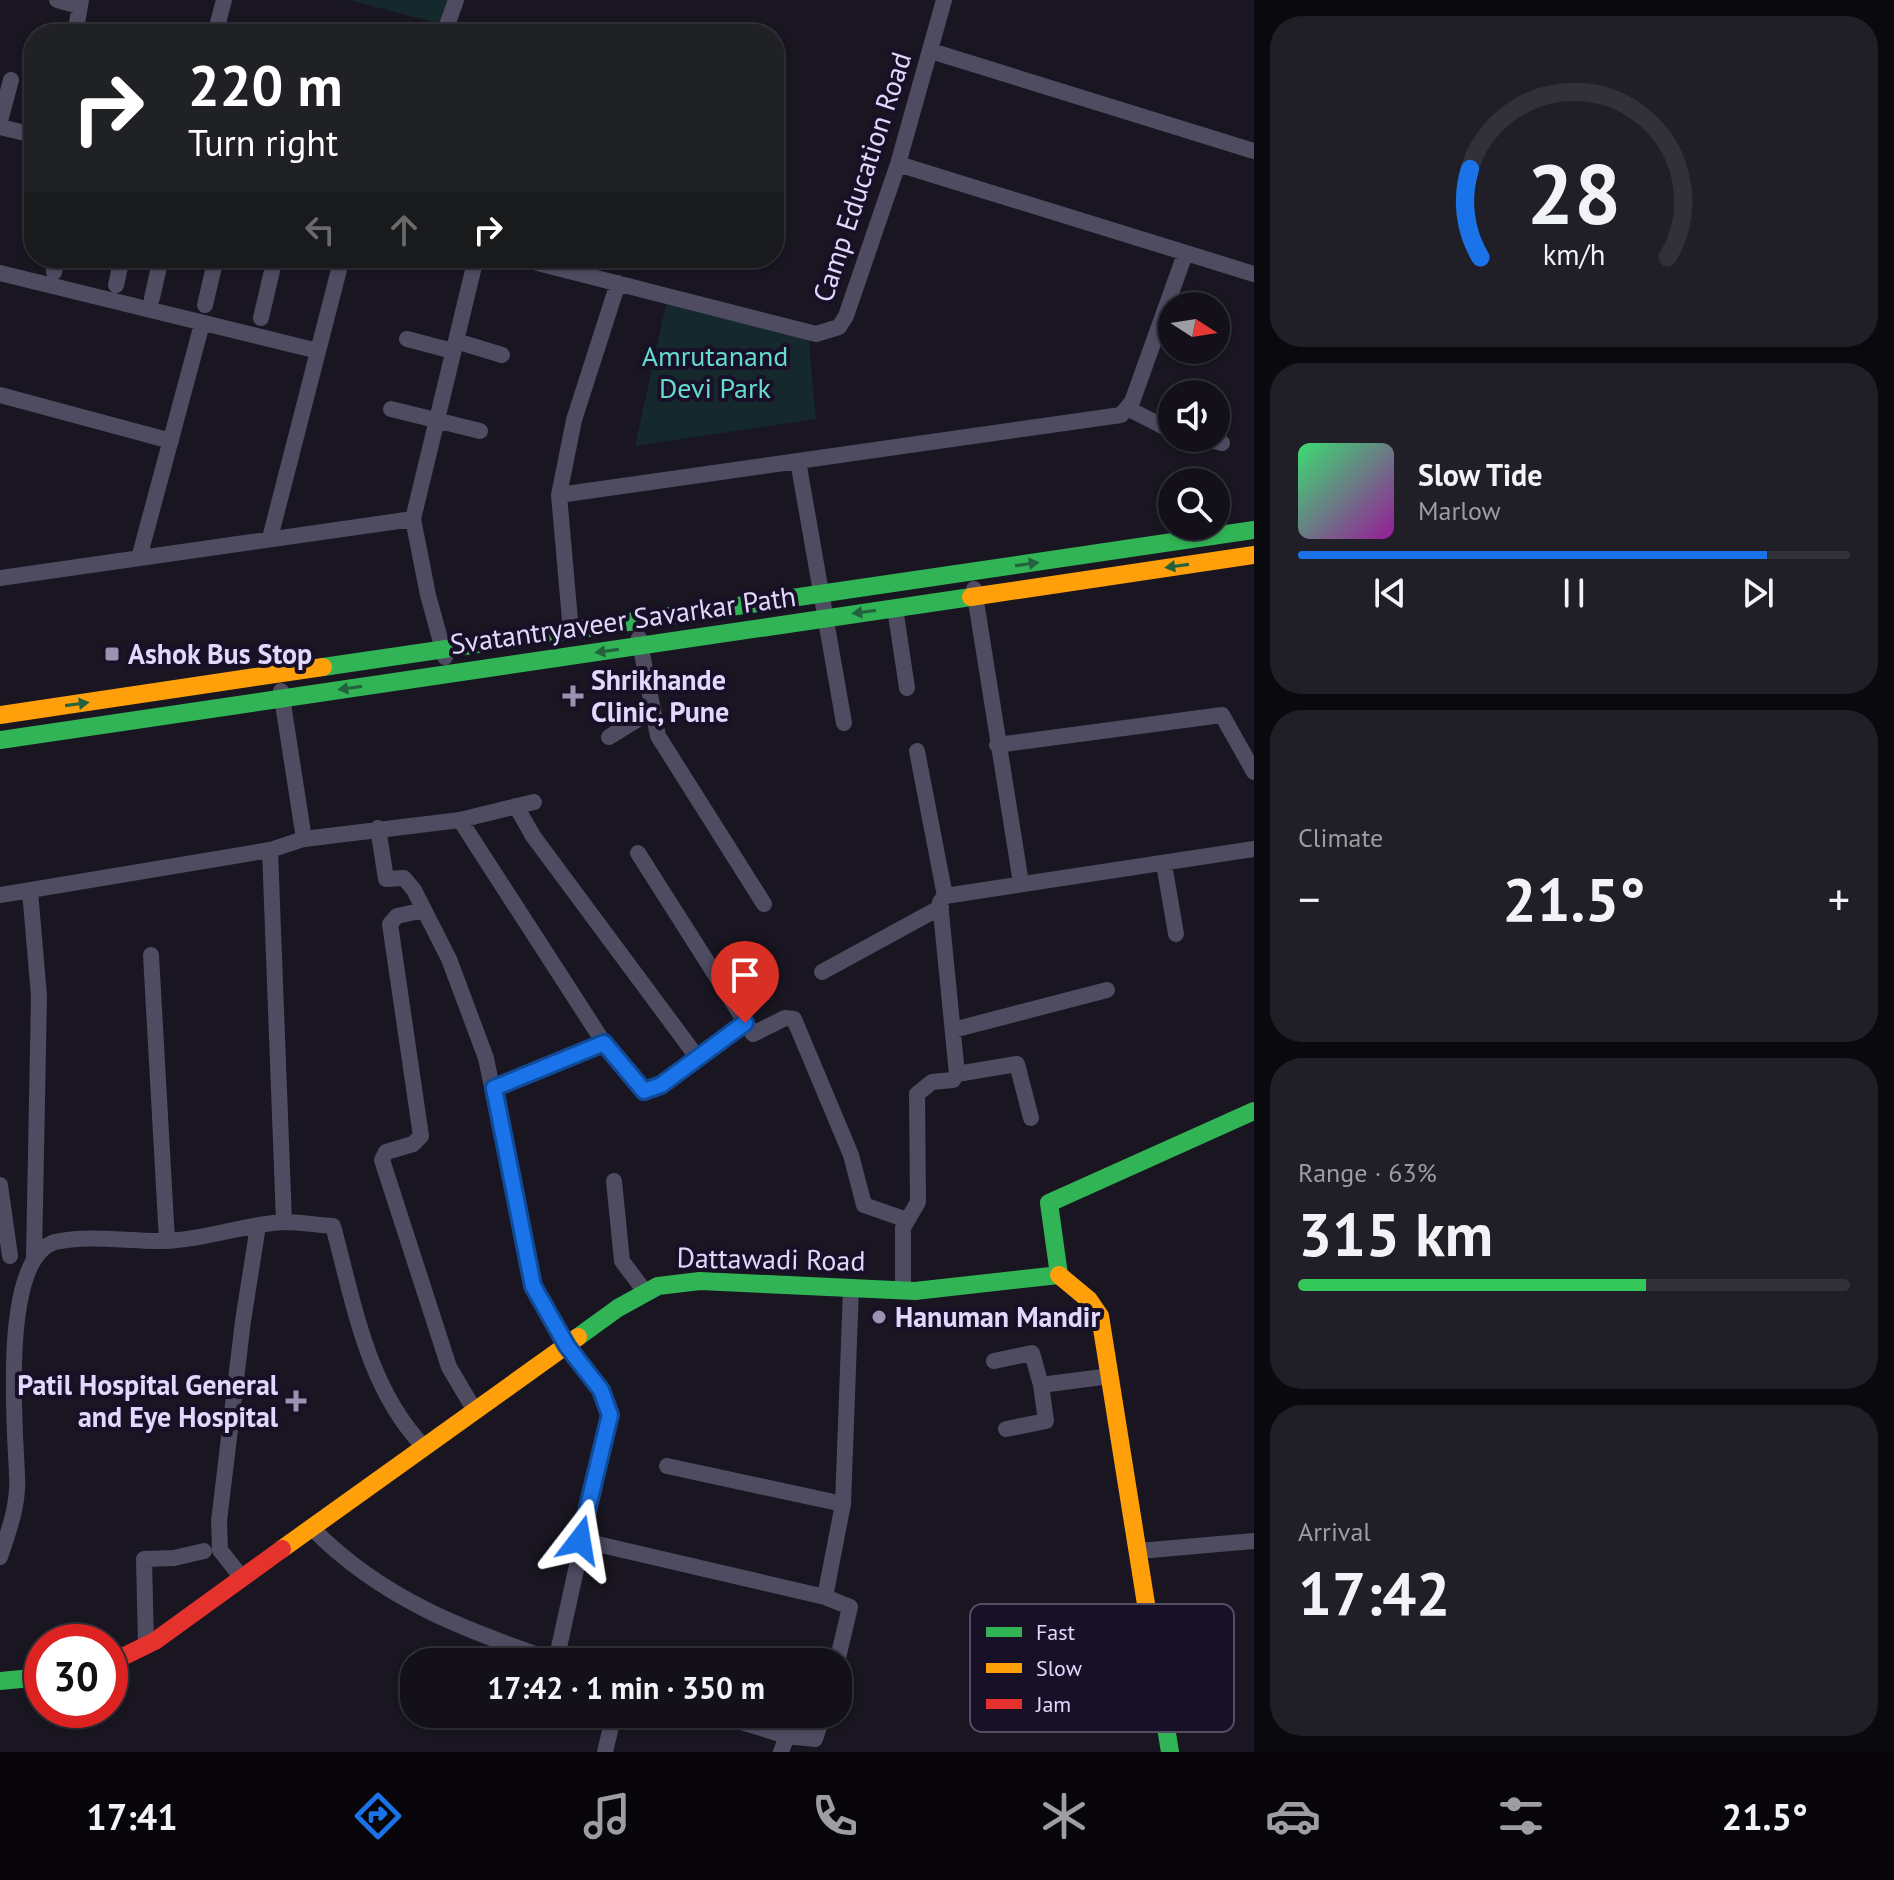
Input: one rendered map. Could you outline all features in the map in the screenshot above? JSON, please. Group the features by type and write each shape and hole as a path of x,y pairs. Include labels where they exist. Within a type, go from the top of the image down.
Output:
{"main road":[{"name":"Svatantryaveer Savarkar Path","path":"0,715 1254,530"},
{"name":"Svatantryaveer Savarkar Path","path":"0,740 1254,555"},
{"path":"1147,1604 1100,1316 1089,1300 1059,1275 1049,1203 1254,1111"},
{"name":"Dattawadi Road","path":"128,1654 146,1645 242,1578 618,1308 658,1286 700,1281 903,1291 966,1288 1059,1275"},
{"path":"0,1681 24,1679"},
{"path":"1167,1732 1170,1752"}],"street":[{"path":"57,0 80,3 77,24"},
{"path":"218,24 224,0"},
{"path":"448,24 456,0"},
{"name":"Camp Education Road","path":"558,268 808,332 829,333 846,316 898,164 944,0"},
{"path":"931,51 1254,151"},
{"path":"11,80 0,124 24,132"},
{"path":"898,164 1254,274"},
{"path":"559,495 1121,415 1132,402 1185,254"},
{"path":"116,285 120,268"},
{"path":"152,298 159,268"},
{"path":"205,305 214,268"},
{"path":"261,318 273,268"},
{"path":"270,538 339,268"},
{"path":"448,674 413,519 474,268"},
{"path":"0,273 318,351"},
{"path":"571,631 559,495 574,420 618,283"},
{"path":"139,558 202,324"},
{"path":"407,339 502,355"},
{"path":"0,395 171,441"},
{"path":"1127,408 1158,424"},
{"path":"391,409 480,431"},
{"path":"798,461 844,723"},
{"path":"0,578 413,519"},
{"path":"971,572 1021,883"},
{"path":"895,608 907,688"},
{"path":"637,621 658,736 764,904"},
{"path":"279,674 304,839"},
{"path":"609,737 653,710"},
{"path":"997,745 1222,715 1254,772"},
{"path":"903,1291 902,1235 918,1202 917,1094 932,1082 953,1080 957,1074 943,901 917,751"},
{"path":"0,895 270,850 304,839 460,820 534,802"},
{"path":"516,806 533,836 697,1057"},
{"path":"460,820 604,1043 644,1091 661,1085 745,1023"},
{"path":"378,828 386,879 407,881 424,910 449,959 494,1088 533,1286 567,1346 601,1390 610,1415 580,1540 560,1648"},
{"path":"822,972 943,901 1021,883 1254,849"},
{"path":"270,850 284,1222"},
{"path":"638,853 755,1035 785,1018 794,1019 851,1155 864,1205 907,1220"},
{"path":"1164,864 1176,934"},
{"path":"2,1547 16,1498 17,1475 6,1430 5,1360 14,1310 31,1262 39,996 30,891"},
{"path":"424,910 397,916 390,924 421,1136 413,1144 386,1152 382,1160 449,1367 475,1411"},
{"path":"151,955 167,1241"},
{"path":"953,1030 1107,990"},
{"path":"494,1088 604,1043"},
{"path":"957,1074 1017,1064 1031,1118"},
{"path":"614,1181 622,1261 646,1293"},
{"path":"0,1185 5,1255 31,1262"},
{"path":"31,1262 53,1242 167,1241 284,1222 333,1226 370,1359 401,1423 424,1447"},
{"path":"242,1578 220,1550 219,1521 243,1321 258,1226"},
{"path":"825,1597 843,1504 851,1288"},
{"path":"994,1361 1032,1353 1041,1385 1046,1421 1006,1429"},
{"path":"1041,1385 1110,1376"},
{"path":"667,1466 843,1504"},
{"path":"312,1528 345,1562 407,1602 525,1648"},
{"path":"580,1540 825,1597 850,1607 840,1648"},
{"path":"1139,1551 1254,1541"},
{"path":"146,1645 144,1559 174,1558 204,1551"},
{"path":"605,1752 611,1728"},
{"path":"747,1728 784,1744 815,1739 819,1728"}],"green space":[{"path":"349,0 449,0 441,24"},
{"name":"Amrutanand Devi Park","path":"668,296 808,332 816,419 635,446"}],"traffic: fast":[{"path":"323,667 1254,530"},
{"path":"0,740 971,597"},
{"path":"1059,1275 1049,1203 1254,1111"},
{"path":"578,1337 618,1308 658,1286 700,1281 915,1291 1059,1275"},
{"path":"0,1681 24,1679"},
{"path":"1167,1732 1170,1752"}],"traffic: slow":[{"path":"971,597 1254,555"},
{"path":"0,715 323,667"},
{"path":"1059,1275 1089,1300 1100,1316 1146,1604"},
{"path":"282,1549 578,1337"}],"traffic: jam":[{"path":"128,1654 155,1641 282,1549"}],"place":[{"name":"Ashok Bus Stop","path":"112,654"},
{"name":"Shrikhande Clinic, Pune","path":"573,696"},
{"name":"Hanuman Mandir","path":"879,1317"},
{"name":"Patil Hospital General and Eye Hospital","path":"296,1401"}],"route":[{"path":"580,1540 610,1415 608,1403 567,1346 533,1286 494,1088 604,1043 644,1091 661,1085 745,1023"}]}
